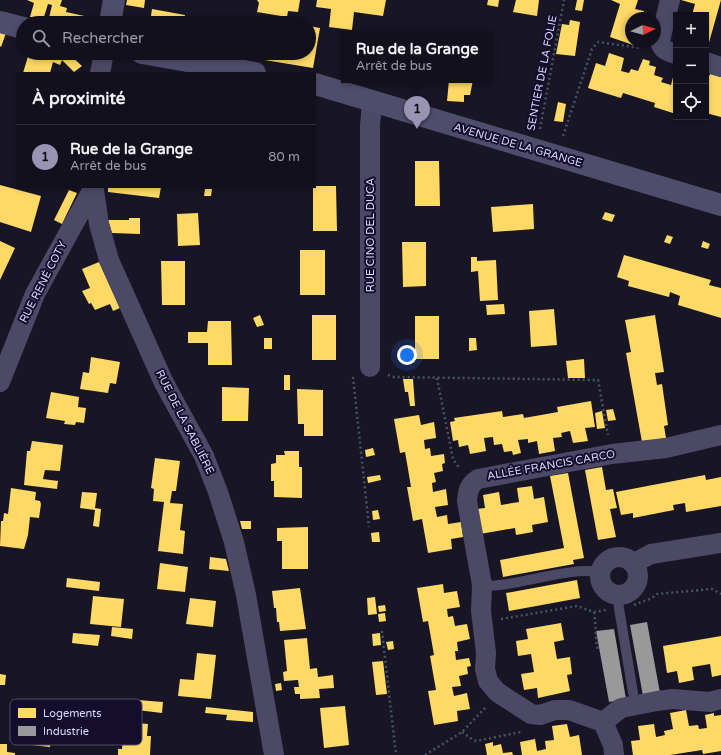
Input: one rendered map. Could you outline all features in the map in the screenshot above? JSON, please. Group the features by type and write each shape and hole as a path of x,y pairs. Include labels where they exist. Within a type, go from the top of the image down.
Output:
{"street":[{"path":"111,16 114,0"},
{"path":"669,50 660,41 670,0"},
{"path":"0,22 16,26"},
{"path":"100,72 103,60"},
{"path":"182,60 249,72"},
{"path":"709,63 721,67"},
{"name":"AVENUE DE LA GRANGE","path":"316,84 721,205"},
{"name":"RUE CINO DEL DUCA","path":"370,367 370,126 372,102"},
{"name":"RUE RENÉ COTY","path":"0,382 35,294 94,188"},
{"name":"RUE DE LA SABLIÈRE","path":"94,188 99,224 108,260 164,383 204,456 218,492 234,542 246,595 274,755"},
{"name":"ALLÉE FRANCIS CARCO","path":"471,483 478,478 612,454 666,448 721,436"},
{"path":"471,483 468,490 467,501 482,585 481,611 485,640 485,669 488,681 497,692 531,714 540,715 555,710 568,710 603,722 613,745 614,755"},
{"path":"634,563 651,554 721,543"},
{"path":"623,556 634,563 639,574 637,585 628,594 617,596 606,590 600,579 600,573 602,567 611,558 623,556"},
{"path":"603,722 622,708 657,700 674,699 710,702 721,700"}],"lane":[{"path":"482,585 499,585 575,572 594,571 600,573"},
{"path":"617,596 633,693"}],"path":[{"name":"SENTIER DE LA FOLIE","path":"535,149 564,0"},
{"path":"559,156 565,127 592,49 598,42 635,49 669,50"},
{"path":"369,527 352,377 370,367 394,377 598,380 612,454"},
{"path":"437,378 453,459 471,483"},
{"path":"594,612 596,629 594,632 598,651"},
{"path":"382,631 396,755"},
{"path":"425,755 462,732 492,700 497,692"},
{"path":"462,732 476,741 532,730 536,727 540,715"}],"building: Logements":[{"path":"27,0 62,0 60,6 67,8 66,12 84,16 49,16 52,5 48,4 44,16 30,16 34,3"},
{"path":"127,0 145,0 144,8 126,5"},
{"path":"257,0 300,0 298,12 288,11 287,16 257,12 259,3"},
{"path":"317,0 386,0 383,16 354,12 352,30 329,27 331,9 316,7"},
{"path":"488,0 499,0 498,7 487,5"},
{"path":"516,0 539,0 537,16 513,12"},
{"path":"577,0 584,0 582,11 575,10"},
{"path":"611,0 638,0 635,9 644,11 625,12 625,42 610,37 620,4"},
{"path":"681,0 721,0 709,42 709,12 693,12 695,4"},
{"path":"152,9 185,15 185,16 151,16"},
{"path":"570,20 580,22 575,56 556,54 562,24 569,25"},
{"path":"316,27 320,28 316,51"},
{"path":"0,31 6,33 1,47 0,46"},
{"path":"609,53 624,58 621,71 629,73 631,69 638,71 643,59 650,61 649,65 656,67 654,75 663,78 661,82 671,85 673,77 673,113 654,107 655,103 623,93 621,98 588,88 596,63 605,66"},
{"path":"27,60 62,60 60,65 53,62 50,72 23,72"},
{"path":"62,60 76,60 82,66 74,72"},
{"path":"265,60 314,60 313,68"},
{"path":"710,74 721,77 721,117 709,114"},
{"path":"449,83 472,83 470,95 464,95 464,102 447,101"},
{"path":"558,102 566,104 563,122 554,121"},
{"path":"415,161 439,161 440,206 415,206"},
{"path":"0,185 41,196 31,232 0,222"},
{"path":"316,186 336,186 337,231 313,231 313,188 316,188"},
{"path":"108,188 161,188 159,198 108,192"},
{"path":"205,189 212,189 211,196 204,196"},
{"path":"69,190 77,193 62,224 54,220"},
{"path":"533,204 534,229 493,232 491,207"},
{"path":"605,212 615,215 612,222 602,219"},
{"path":"198,213 200,245 178,246 177,214"},
{"path":"129,218 140,218 140,234 112,233 108,220 129,220"},
{"path":"667,235 673,237 670,244 664,242"},
{"path":"0,241 15,248 0,280"},
{"path":"703,241 710,244 708,249 701,247"},
{"path":"402,242 426,242 426,286 403,287"},
{"path":"300,250 325,250 325,295 300,295"},
{"path":"624,255 711,280 709,285 721,288 721,318 678,305 680,296 670,292 669,297 628,286 629,281 617,277"},
{"path":"471,257 477,257 477,261 496,260 498,300 480,301 478,271 471,272"},
{"path":"161,261 185,261 185,305 162,305"},
{"path":"99,262 120,308 113,311 110,304 95,310 91,303 89,304 82,291 90,288 82,269"},
{"path":"504,304 505,314 487,315 486,305"},
{"path":"554,309 557,345 531,347 529,311"},
{"path":"260,315 264,325 257,327 253,318"},
{"path":"312,315 336,315 336,360 312,360"},
{"path":"655,315 664,372 655,373 657,385 662,384 668,425 664,426 666,438 642,442 626,353 631,352 625,320"},
{"path":"415,316 439,316 439,359 415,359"},
{"path":"208,321 231,321 232,365 208,365 208,343 188,343 188,332 207,332"},
{"path":"264,338 272,338 272,349 264,349"},
{"path":"469,338 476,338 477,350 469,351"},
{"path":"91,357 120,362 116,384 110,383 108,393 80,389 83,372 89,373"},
{"path":"584,359 585,378 568,378 566,361"},
{"path":"284,375 290,375 290,390 284,390"},
{"path":"403,379 413,379 415,406 410,406 408,392 405,392"},
{"path":"222,387 249,388 248,421 222,421"},
{"path":"297,389 323,390 323,436 304,436 304,424 298,424"},
{"path":"51,392 79,397 78,407 86,408 84,423 76,422 75,425 64,424 65,421 46,418"},
{"path":"591,401 595,427 585,428 588,441 573,443 570,431 561,433 562,437 553,438 555,451 539,454 537,441 528,443 528,439 518,440 521,453 513,455 512,451 504,452 502,444 494,445 493,437 484,438 486,451 470,454 468,445 459,447 458,440 453,441 450,422 455,421 454,418 502,411 503,417 523,414 524,418 558,412 557,407"},
{"path":"613,409 616,420 608,421 606,410"},
{"path":"602,411 605,428 597,429 595,413"},
{"path":"419,415 421,425 434,422 436,438 424,440 425,449 430,448 431,456 444,454 445,463 442,464 443,471 434,473 436,482 432,483 433,492 446,489 448,505 435,507 437,517 447,515 448,524 461,522 463,537 451,539 452,549 428,553 422,519 413,521 407,487 411,487 405,452 400,453 394,419"},
{"path":"32,441 63,445 60,471 45,470 43,479 58,481 57,489 24,485 27,451 30,451"},
{"path":"373,448 375,455 366,457 365,450"},
{"path":"284,451 299,451 299,467 302,467 302,498 274,497 274,481 271,481 271,464 276,463 276,455 285,455"},
{"path":"155,458 180,461 176,491 172,491 170,503 183,504 180,530 185,531 183,554 158,551 164,502 153,501 154,489 151,488"},
{"path":"602,467 606,490 613,489 617,508 610,509 616,537 598,540 585,470"},
{"path":"568,473 584,558 573,560 574,564 503,577 500,560 564,548 550,476"},
{"path":"380,475 381,480 368,483 367,477"},
{"path":"705,475 706,480 721,477 721,506 686,512 685,503 673,505 674,510 633,518 633,513 621,515 616,492"},
{"path":"532,486 534,499 544,497 548,522 532,525 533,532 516,535 515,528 480,534 476,509 485,508 483,495 499,492 501,505 519,502 517,488"},
{"path":"11,488 36,492 35,500 40,501 41,504 39,518 30,517 28,535 24,549 0,546 1,521 3,521 4,513 8,514"},
{"path":"82,492 97,493 95,508 101,509 99,527 93,526 95,510 80,508"},
{"path":"378,510 380,519 373,520 372,511"},
{"path":"240,521 251,521 251,529 242,529"},
{"path":"308,527 308,569 282,569 282,541 277,541 277,528"},
{"path":"379,532 380,542 372,542 371,533"},
{"path":"210,557 226,559 229,571 209,569"},
{"path":"160,563 188,567 185,592 157,589"},
{"path":"67,578 100,582 99,591 66,587"},
{"path":"577,580 580,598 509,611 506,593"},
{"path":"443,584 444,593 457,591 460,607 447,609 448,617 453,616 455,626 467,624 470,639 457,642 458,651 455,651 456,660 469,658 471,666 467,667 468,674 459,676 461,686 452,687 454,696 467,693 470,709 457,711 458,721 434,725 428,691 436,690 430,656 434,655 428,621 423,622 417,588"},
{"path":"300,588 306,629 280,631 279,622 277,622 276,608 274,608 272,591"},
{"path":"93,596 124,599 121,627 90,624"},
{"path":"375,597 377,614 368,615 367,598"},
{"path":"190,598 216,601 213,627 186,624"},
{"path":"385,605 386,611 379,612 378,606"},
{"path":"385,613 386,621 379,622 378,614"},
{"path":"561,623 564,640 554,642 557,659 570,657 572,674 567,675 570,691 538,698 537,688 524,690 521,674 534,672 531,654 518,656 516,641 528,639 526,629"},
{"path":"112,627 133,629 132,639 111,636"},
{"path":"73,633 100,635 98,646 72,643"},
{"path":"380,633 381,645 373,646 372,634"},
{"path":"721,636 721,675 712,677 710,664 692,667 694,680 679,683 677,671 667,673 663,646"},
{"path":"307,638 310,669 317,668 318,677 333,675 334,688 319,689 320,698 300,699 300,694 295,694 294,687 299,687 298,680 284,681 283,672 287,671 284,640"},
{"path":"393,641 394,649 388,650 386,642"},
{"path":"197,653 216,655 211,699 178,696 180,679 194,680"},
{"path":"383,661 387,694 376,695 372,662"},
{"path":"0,674 6,675 5,685 0,685"},
{"path":"281,683 282,690 276,691 275,684"},
{"path":"142,700 163,702 162,713 142,711"},
{"path":"345,706 349,745 324,748 320,708"},
{"path":"206,707 253,712 253,722 226,720 227,715 205,713"},
{"path":"686,710 689,726 698,725 699,729 707,728 705,715 714,713 714,716 721,715 721,751 703,754 702,750 670,755 633,755 631,741 640,740 638,726 654,724 656,737 665,735 664,731 673,729 670,713"},
{"path":"142,724 148,724 147,736 151,736 150,755 118,755 118,749 122,749 122,745 142,745"},
{"path":"567,724 570,737 579,735 582,755 522,755 520,742 535,739 537,751 546,749 545,741 554,740 552,726"},
{"path":"493,742 493,746 501,744 503,753 512,752 513,755 487,755 485,744"},
{"path":"0,744 7,744 7,752 15,753 15,755 0,755"},
{"path":"32,745 50,745 50,747"}],"building: Industrie":[{"path":"647,622 660,693 643,696 630,625"},
{"path":"614,629 626,699 609,702 596,631"}],"place":[{"name":"Rue de la Grange","path":"417,129"}]}
